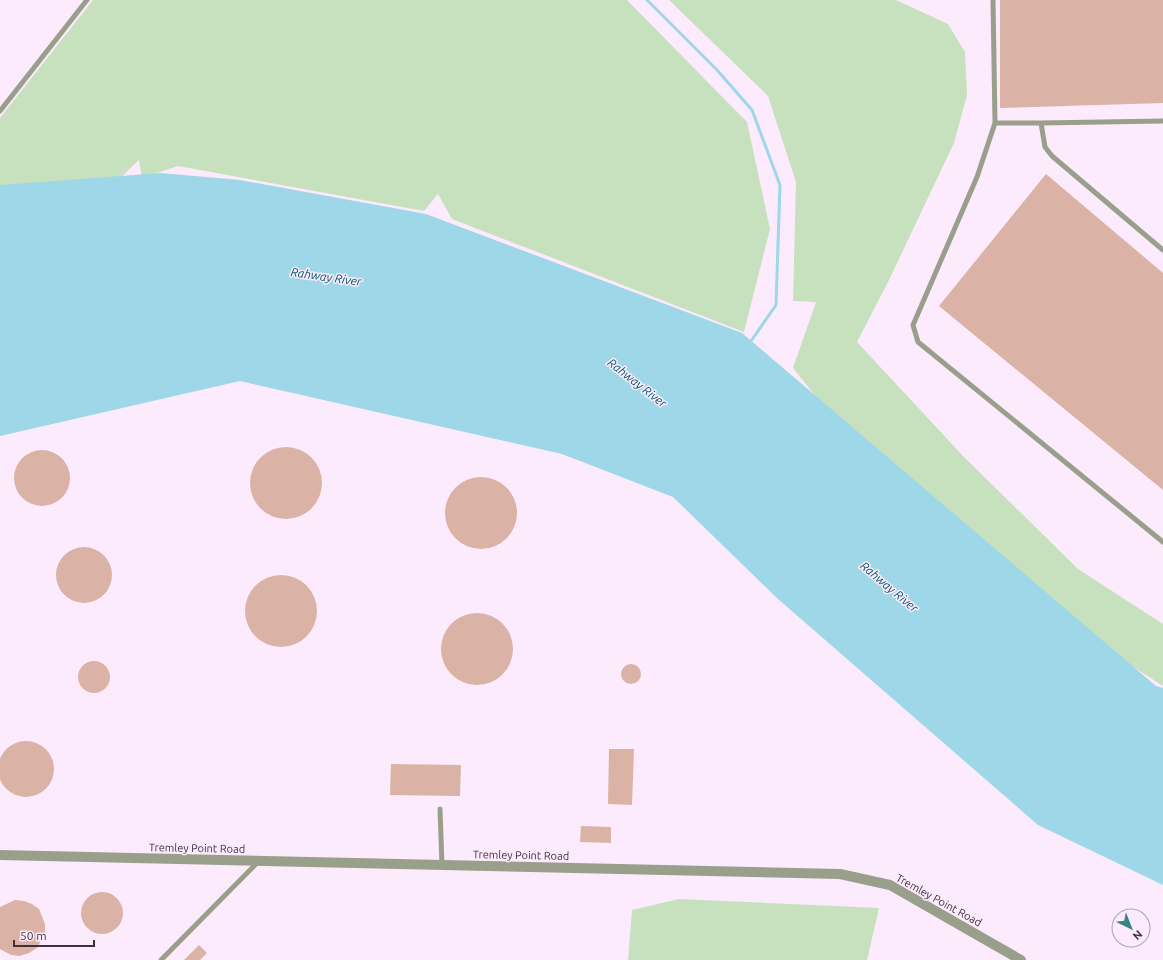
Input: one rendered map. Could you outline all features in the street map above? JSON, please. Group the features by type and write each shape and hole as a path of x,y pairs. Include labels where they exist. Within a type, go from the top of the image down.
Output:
{"street":[{"name":"Tremley Point Road","path":"0,855 840,874 890,885 1021,960"}],"lane":[{"path":"0,111 87,0"},
{"path":"993,0 995,123 977,177 913,324 918,342 1163,542"},
{"path":"995,123 1163,121"},
{"path":"1041,123 1045,147 1052,156 1163,250"},
{"path":"440,809 442,865"},
{"path":"161,960 259,861"}],"green space":[{"path":"93,0 627,0 747,122 770,229 744,332 452,219 438,194 424,211 178,166 142,178 139,160 116,182 0,186 0,118"},
{"path":"669,0 896,0 948,24 965,52 967,95 954,143 889,280 857,342 963,456 1078,569 1163,624 1163,686 991,575 837,423 793,368 816,302 793,301 796,182 768,96"},
{"path":"679,899 879,908 867,960 628,960 632,910"}],"water":[{"name":"Rahway River","path":"161,173 240,180 426,214 742,333 1156,686 1163,688 1163,885 1038,825 778,599 673,497 562,454 240,381 0,436 0,185"}],"building":[{"path":"1000,0 1163,0 1163,103 1000,108"},
{"path":"1046,174 1163,273 1163,490 939,306"},
{"path":"286,447 306,453 316,463 322,483 316,503 306,513 286,519 266,513 256,503 250,483 256,463 266,453"},
{"path":"42,450 53,453 62,458 67,467 70,478 67,489 62,498 53,503 42,506 31,503 22,498 17,489 14,478 17,467 22,458 31,453"},
{"path":"481,477 501,483 511,493 517,513 511,533 501,543 481,549 461,543 451,533 445,513 451,493 461,483"},
{"path":"84,547 95,549 104,555 110,564 112,575 110,586 104,595 95,601 84,603 73,601 64,595 58,586 56,575 58,564 64,555 73,549"},
{"path":"281,575 301,581 311,591 317,611 311,631 301,641 281,647 261,641 251,631 245,611 251,591 261,581"},
{"path":"477,613 497,619 507,629 513,649 507,669 497,679 477,685 457,679 447,669 441,649 447,629 457,619"},
{"path":"91,661 97,661 107,668 110,677 109,683 103,690 97,693 91,693 81,686 78,680 78,674 85,664"},
{"path":"631,664 638,667 641,674 638,681 631,684 624,681 621,674 624,667"},
{"path":"26,741 41,746 49,754 54,769 49,784 41,792 26,797 11,792 3,784 -2,769 3,754 11,746"},
{"path":"609,749 634,749 632,805 608,804"},
{"path":"391,764 461,765 460,796 390,795"},
{"path":"581,826 611,827 611,843 580,842"},
{"path":"98,892 106,892 114,895 120,901 123,913 120,925 114,931 106,934 98,934 90,931 84,925 81,917 81,909 84,901 90,895"},
{"path":"15,900 32,904 39,909 45,924 45,933 37,948 20,956 11,955 0,949 0,907"},
{"path":"199,945 207,953 200,960 184,960"}],"waterway":[{"path":"647,0 717,70 752,110 780,185 776,305 749,344"}]}
